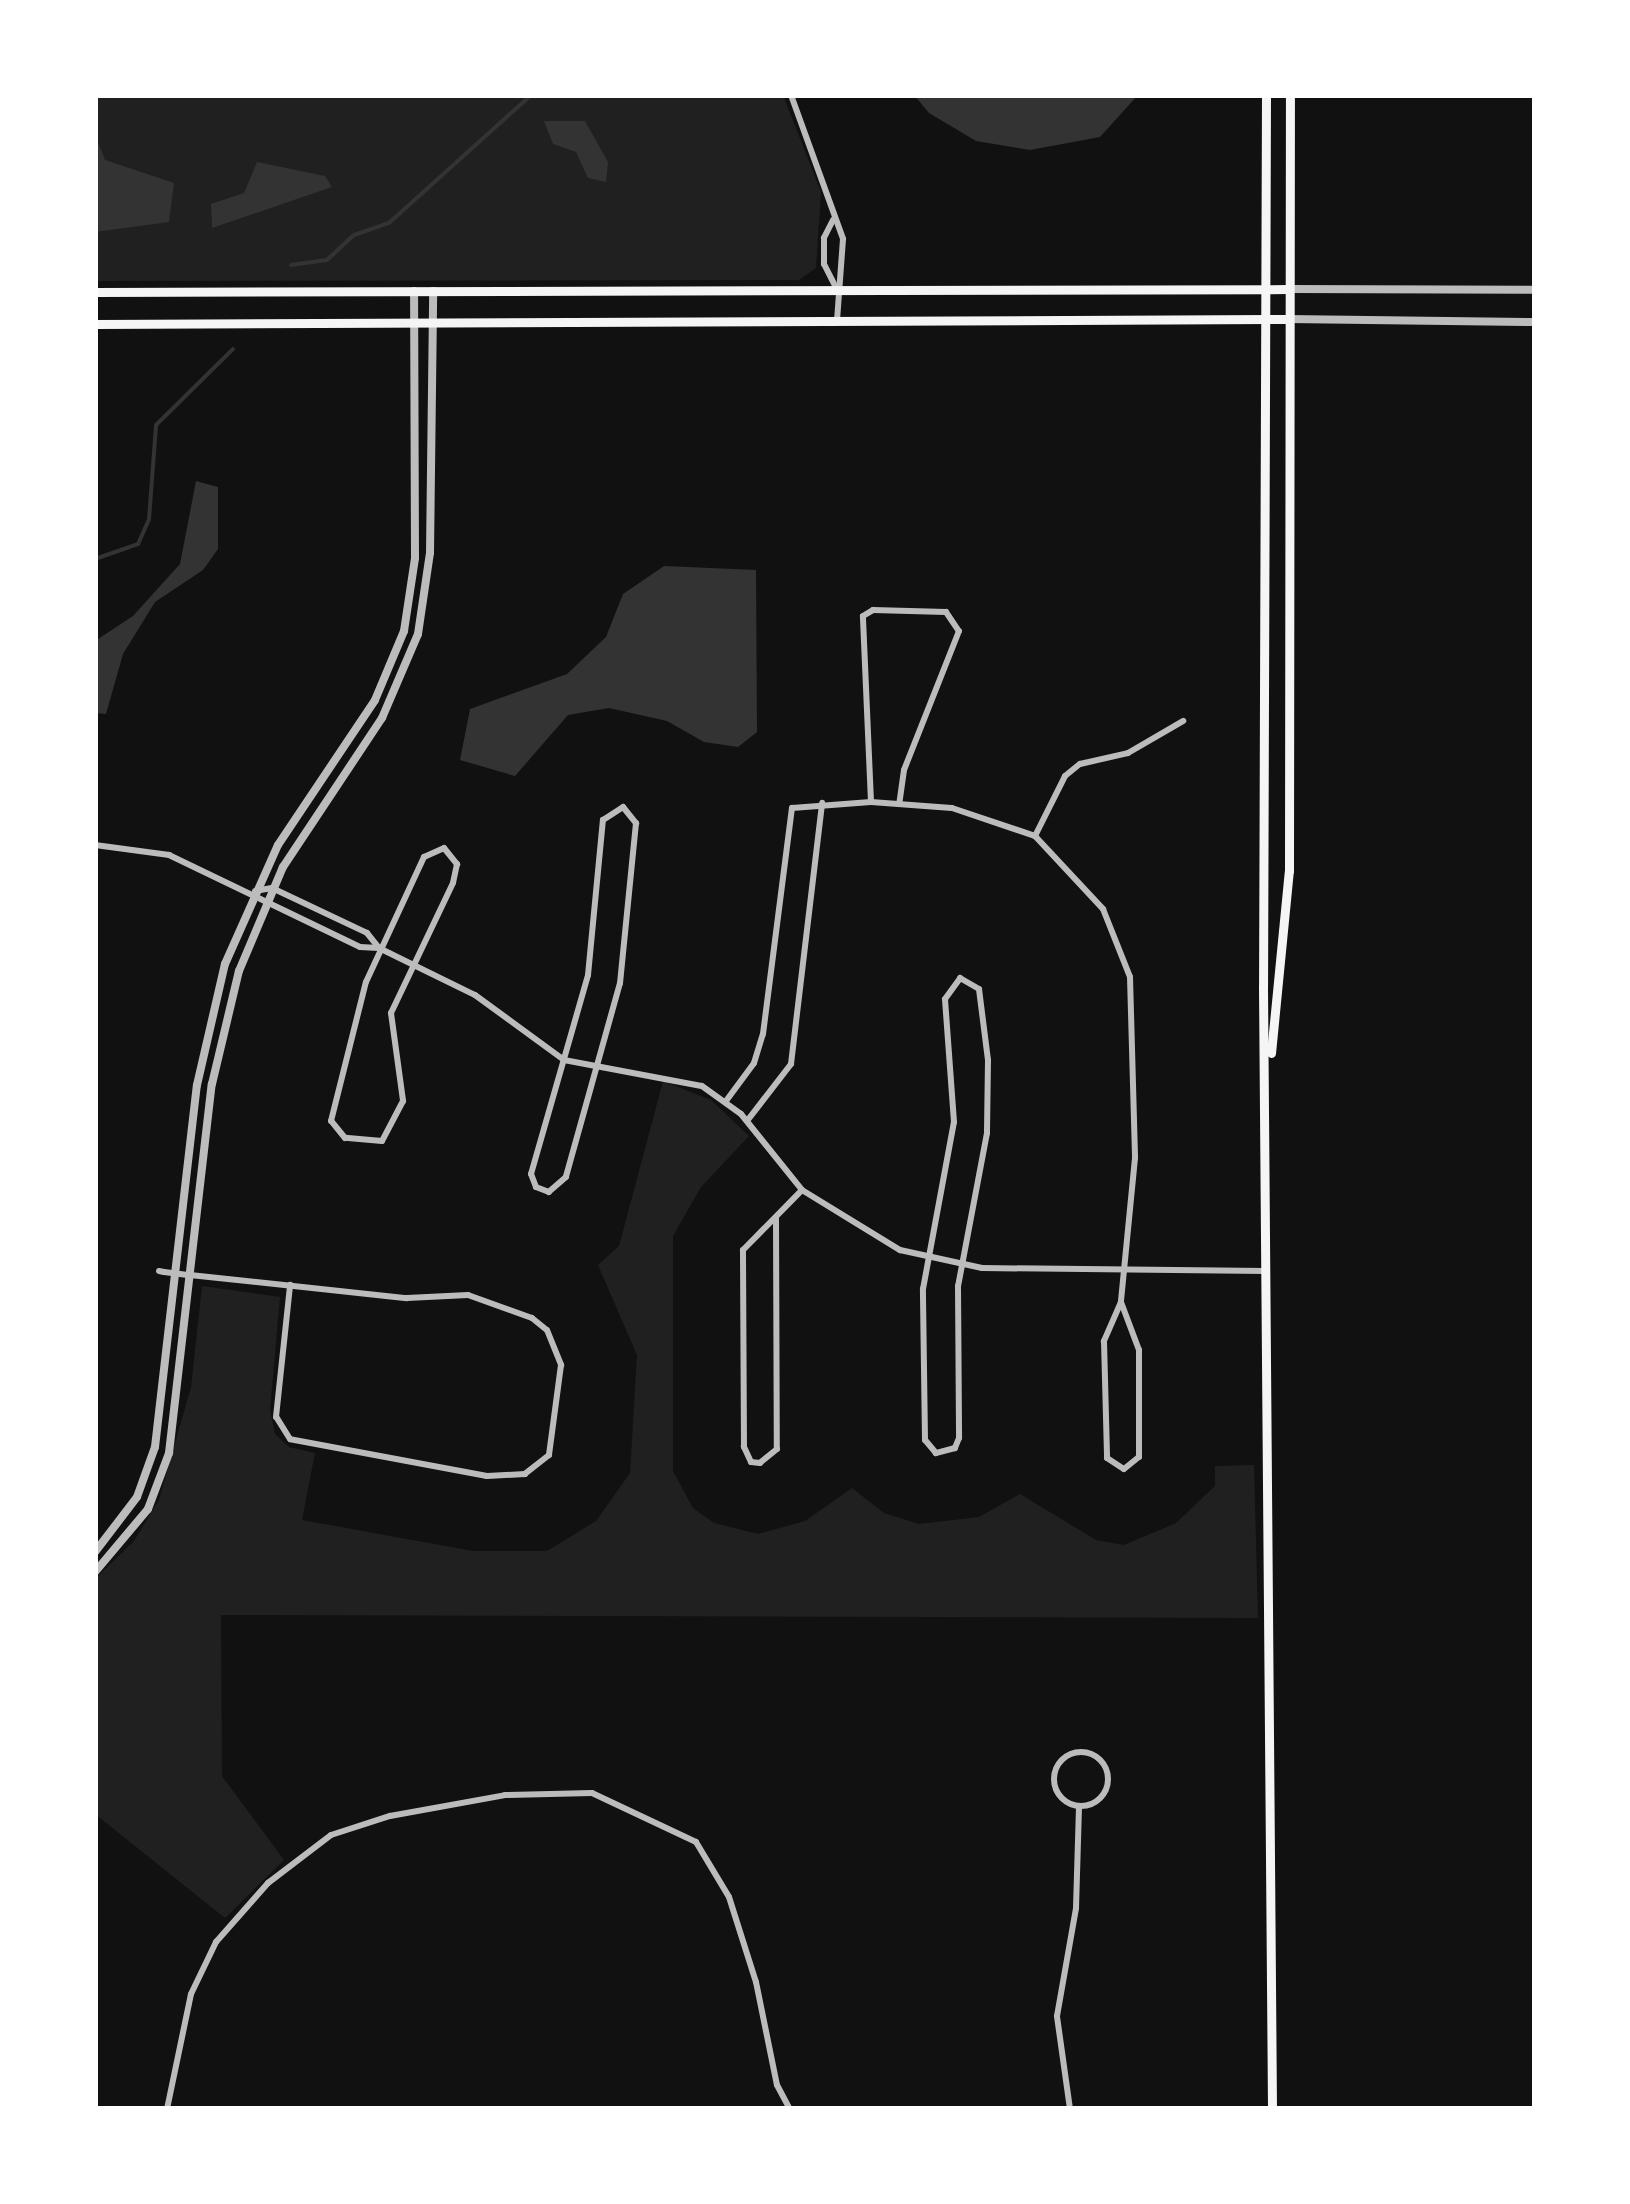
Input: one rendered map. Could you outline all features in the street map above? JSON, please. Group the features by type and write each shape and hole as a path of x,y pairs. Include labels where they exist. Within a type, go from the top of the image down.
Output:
{"main road":[{"path":"1266,95 1272,2109"},
{"path":"1268,1075 1289,871 1290,95"},
{"path":"95,292 1288,289"},
{"path":"95,324 1288,319"}],"street":[{"path":"791,95 828,186 834,219 843,238 836,289 837,320"},
{"path":"834,219 824,238 824,264 836,289"},
{"path":"1288,289 1535,290"},
{"path":"95,1552 128,1513 150,1464 205,1036 254,892 300,810 375,700 404,631 415,558 414,291"},
{"path":"95,1572 138,1525 164,1472 220,1036 266,902 389,705 418,634 430,552 433,291"},
{"path":"1288,319 1535,322"},
{"path":"872,802 863,616 873,610 946,612 960,631 908,760 899,804"},
{"path":"1035,836 1064,776 1080,764 1138,748 1183,721"},
{"path":"726,1101 754,1063 762,1034 787,818 798,805 872,802 952,808 1035,836 1103,909 1130,977 1136,1136 1120,1302 1104,1341 1106,1451 1111,1464 1124,1469 1139,1457 1139,1350 1120,1302"},
{"path":"746,1121 791,1064 822,803"},
{"path":"623,807 636,823 624,954 598,1068 562,1186 542,1191 531,1174 590,966 603,820 623,807"},
{"path":"95,845 169,855 254,892 266,902 360,947 379,948 475,995 564,1060 598,1068 660,1073 726,1101 802,1190 862,1232 929,1258 962,1264 1121,1271 1267,1271"},
{"path":"444,848 457,864 453,883 410,963 391,1013 403,1101 382,1141 344,1138 332,1121 336,1090 379,948 424,857 444,848"},
{"path":"254,892 272,888 367,933 379,948"},
{"path":"960,978 979,989 988,1101 962,1264 959,1438 955,1448 936,1453 925,1440 923,1290 954,1122 945,999 960,978"},
{"path":"776,1219 777,1449 760,1463 751,1462 744,1447 742,1258 745,1243 776,1219 802,1190"},
{"path":"159,1272 407,1298 468,1295 532,1318 547,1330 561,1365 549,1455 525,1474 487,1476 290,1439 276,1417 290,1286"},
{"path":"1080,1752 1096,1757 1108,1779 1096,1802 1079,1806 1060,1795 1054,1781 1064,1758 1080,1752"},
{"path":"166,2109 192,1994 216,1942 268,1882 331,1835 390,1816 505,1795 592,1793 696,1842 729,1897 756,1982 776,2086 790,2109"},
{"path":"1070,2109 1057,2016 1076,1908 1079,1806"}],"shaded area":[{"path":"95,95 783,95 821,192 816,268 799,280 95,281"},
{"path":"914,95 1138,95 1100,137 1030,150 976,141 929,113"},
{"path":"544,121 585,121 608,162 606,182 588,178 576,152 553,144"},
{"path":"96,137 105,160 174,183 169,222 95,232"},
{"path":"257,162 325,176 332,187 212,228 211,204 244,193"},
{"path":"196,481 218,487 218,549 203,570 155,602 123,654 106,714 95,713 95,641 133,616 180,564"},
{"path":"664,566 756,570 757,732 738,747 704,742 667,721 609,708 568,715 515,776 460,760 470,709 567,674 606,637 623,594"},
{"path":"663,1081 711,1100 749,1136 701,1187 673,1236 673,1471 693,1508 714,1523 758,1534 805,1521 852,1488 884,1513 919,1524 979,1517 1020,1494 1096,1540 1124,1545 1176,1523 1215,1486 1215,1466 1254,1465 1258,1618 221,1615 222,1776 284,1860 225,1918 95,1814 95,1579 134,1541 159,1500 191,1387 202,1286 280,1297 270,1410 275,1434 289,1447 315,1453 302,1520 473,1551 547,1551 596,1521 630,1473 637,1355 598,1265 619,1246"}],"waterway":[{"path":"291,265 327,260 354,235 389,223 531,95"},
{"path":"95,559 138,544 149,519 156,425 233,349"}]}
